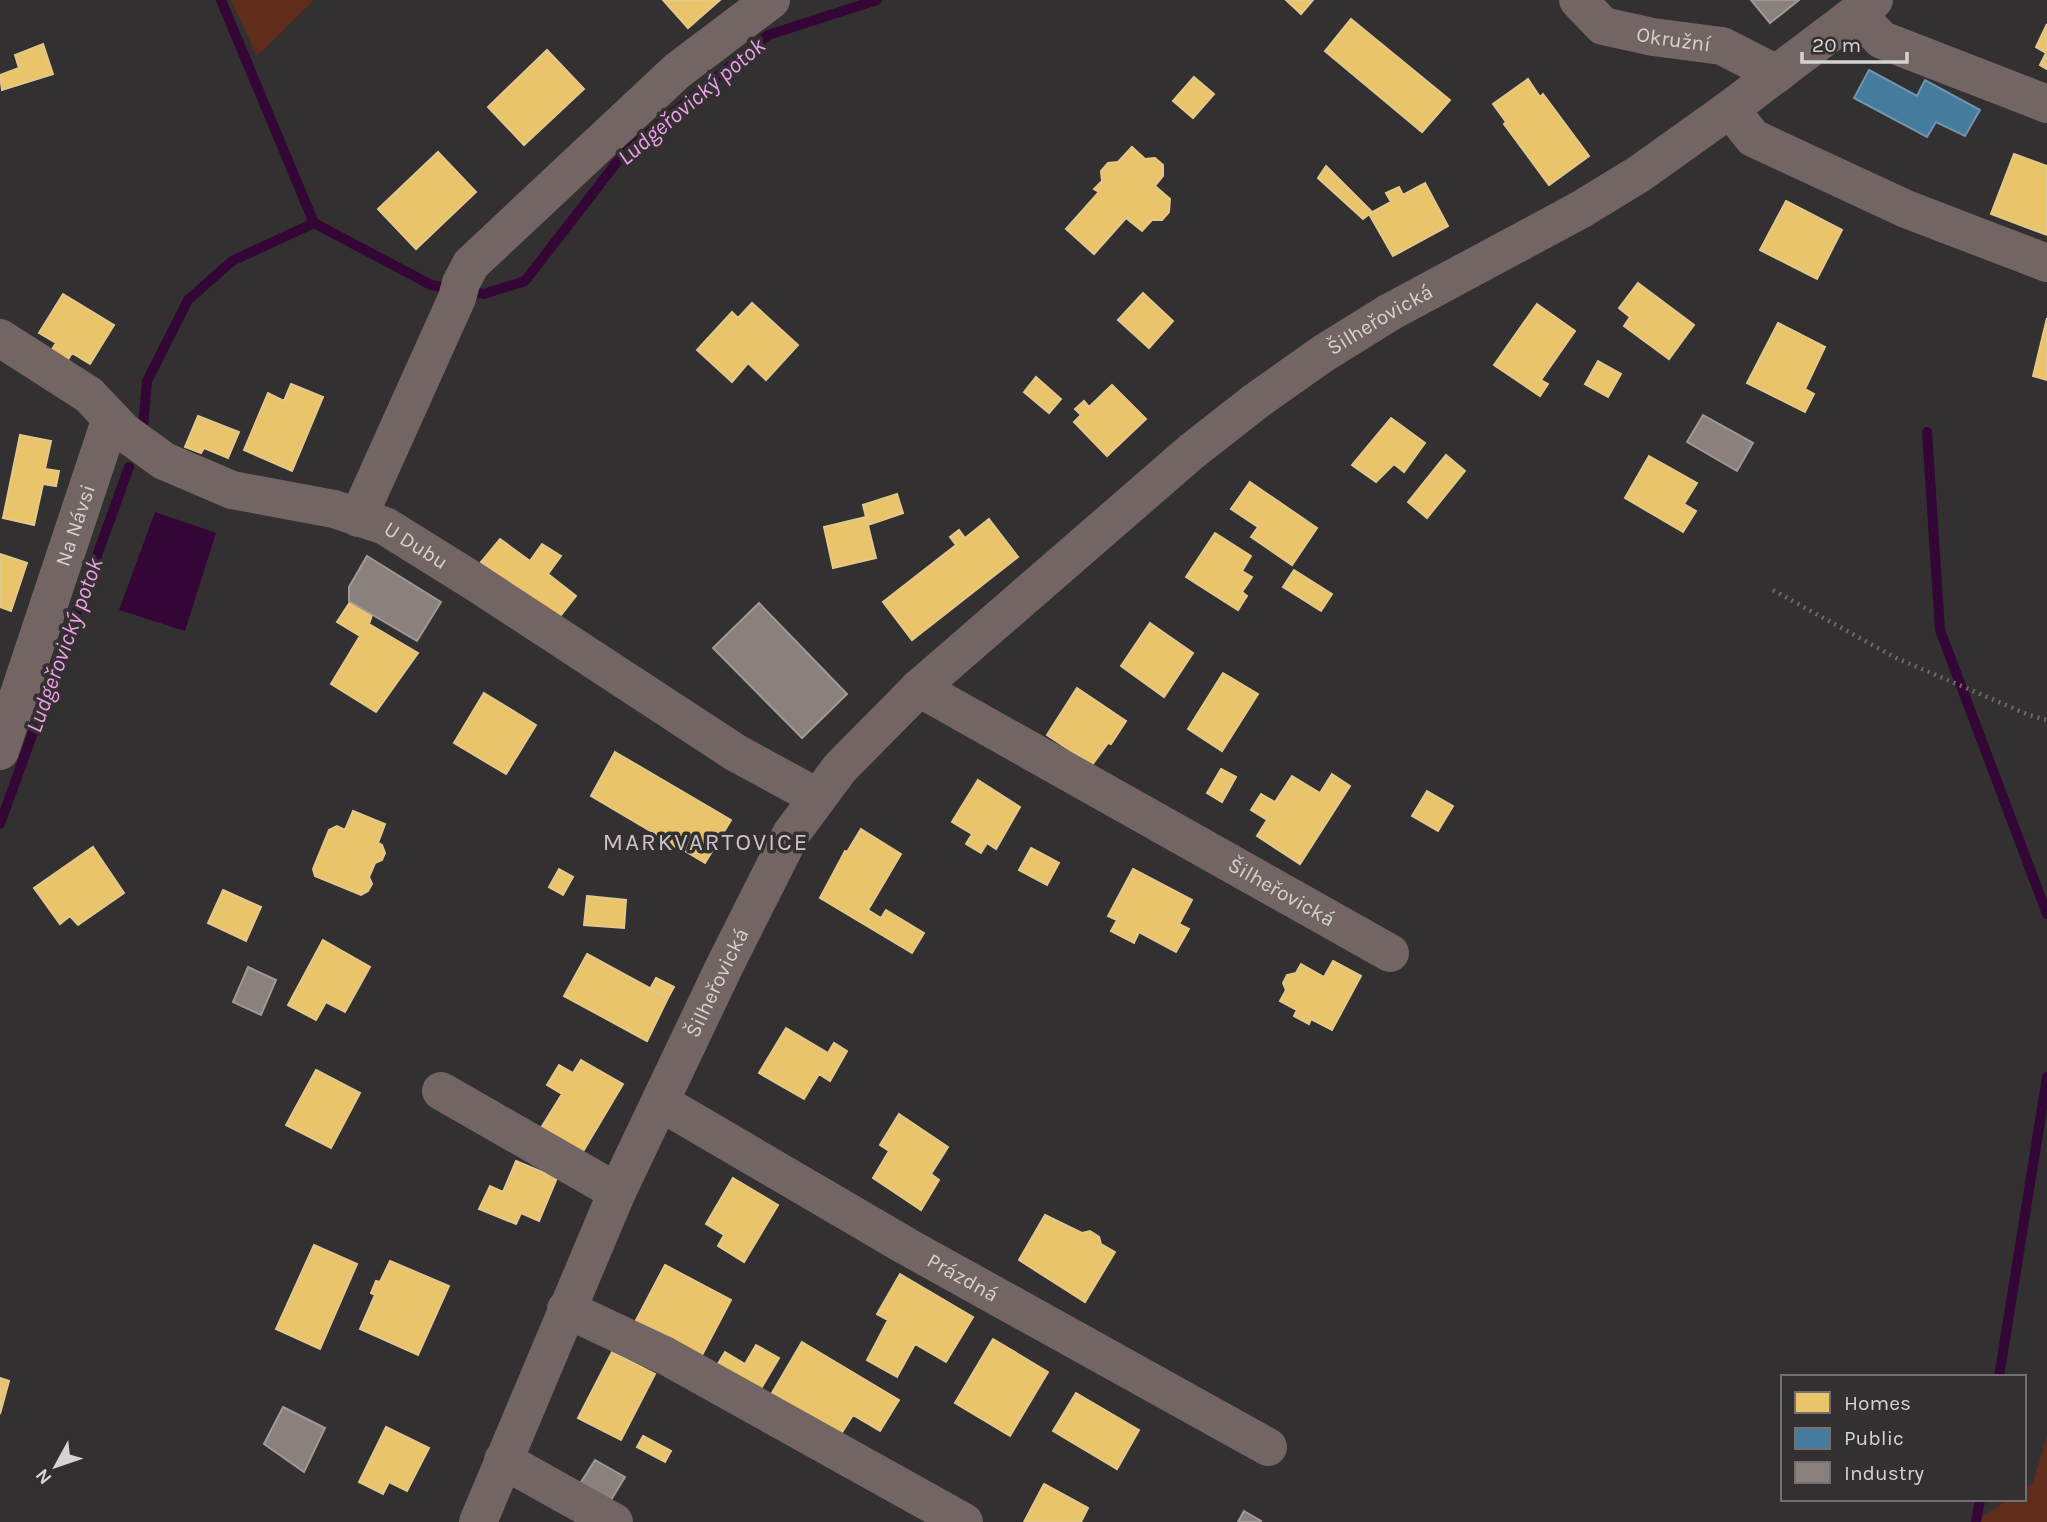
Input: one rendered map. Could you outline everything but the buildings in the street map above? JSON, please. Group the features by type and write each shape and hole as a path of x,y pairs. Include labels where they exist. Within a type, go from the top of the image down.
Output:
{"street":[{"path":"358,517 471,264 677,71 771,0"},
{"name":"Okružní","path":"1578,0 1603,26 1653,37 1722,46 1777,74"},
{"path":"1865,7 1882,40 2047,104"},
{"name":"Šilheřovická","path":"478,1522 617,1192 766,883 791,834 848,760 919,688 1191,452 1256,401 1324,353 1390,312 1580,210 1639,174 1865,7"},
{"path":"1730,109 1753,138 1906,209 2047,263"},
{"name":"U Dubu","path":"0,338 89,395 124,432 164,461 232,490 334,509 386,526 736,753 817,797"},
{"name":"Na Návsi","path":"0,751 111,418"},
{"name":"Šilheřovická","path":"919,688 1390,953"},
{"path":"441,1091 617,1192"},
{"name":"Prázdná","path":"660,1102 906,1246 1268,1447"},
{"path":"566,1310 666,1356 964,1522"},
{"path":"503,1460 614,1522"}],"path":[{"path":"1773,590 1894,657 2029,715 2047,720"}],"shaded area":[{"path":"231,0 314,0 257,56"},
{"path":"155,512 216,533 185,631 119,610"},
{"path":"2047,1436 2047,1522 1974,1522 2006,1501 2026,1501 2026,1488 2033,1483"}],"waterway":[{"path":"221,0 314,223"},
{"name":"Ludgeřovický potok","path":"143,427 147,381 188,300 232,261 314,223 431,285 484,294 525,281 624,153 768,35 877,0"},
{"path":"1927,432 1940,630 2047,914"},
{"name":"Ludgeřovický potok","path":"0,824 129,467"},
{"path":"1999,1375 2047,1077"},
{"path":"1976,1522 1980,1501"}],"district":[{"name":"MARKVARTOVICE","path":"706,842"}]}
